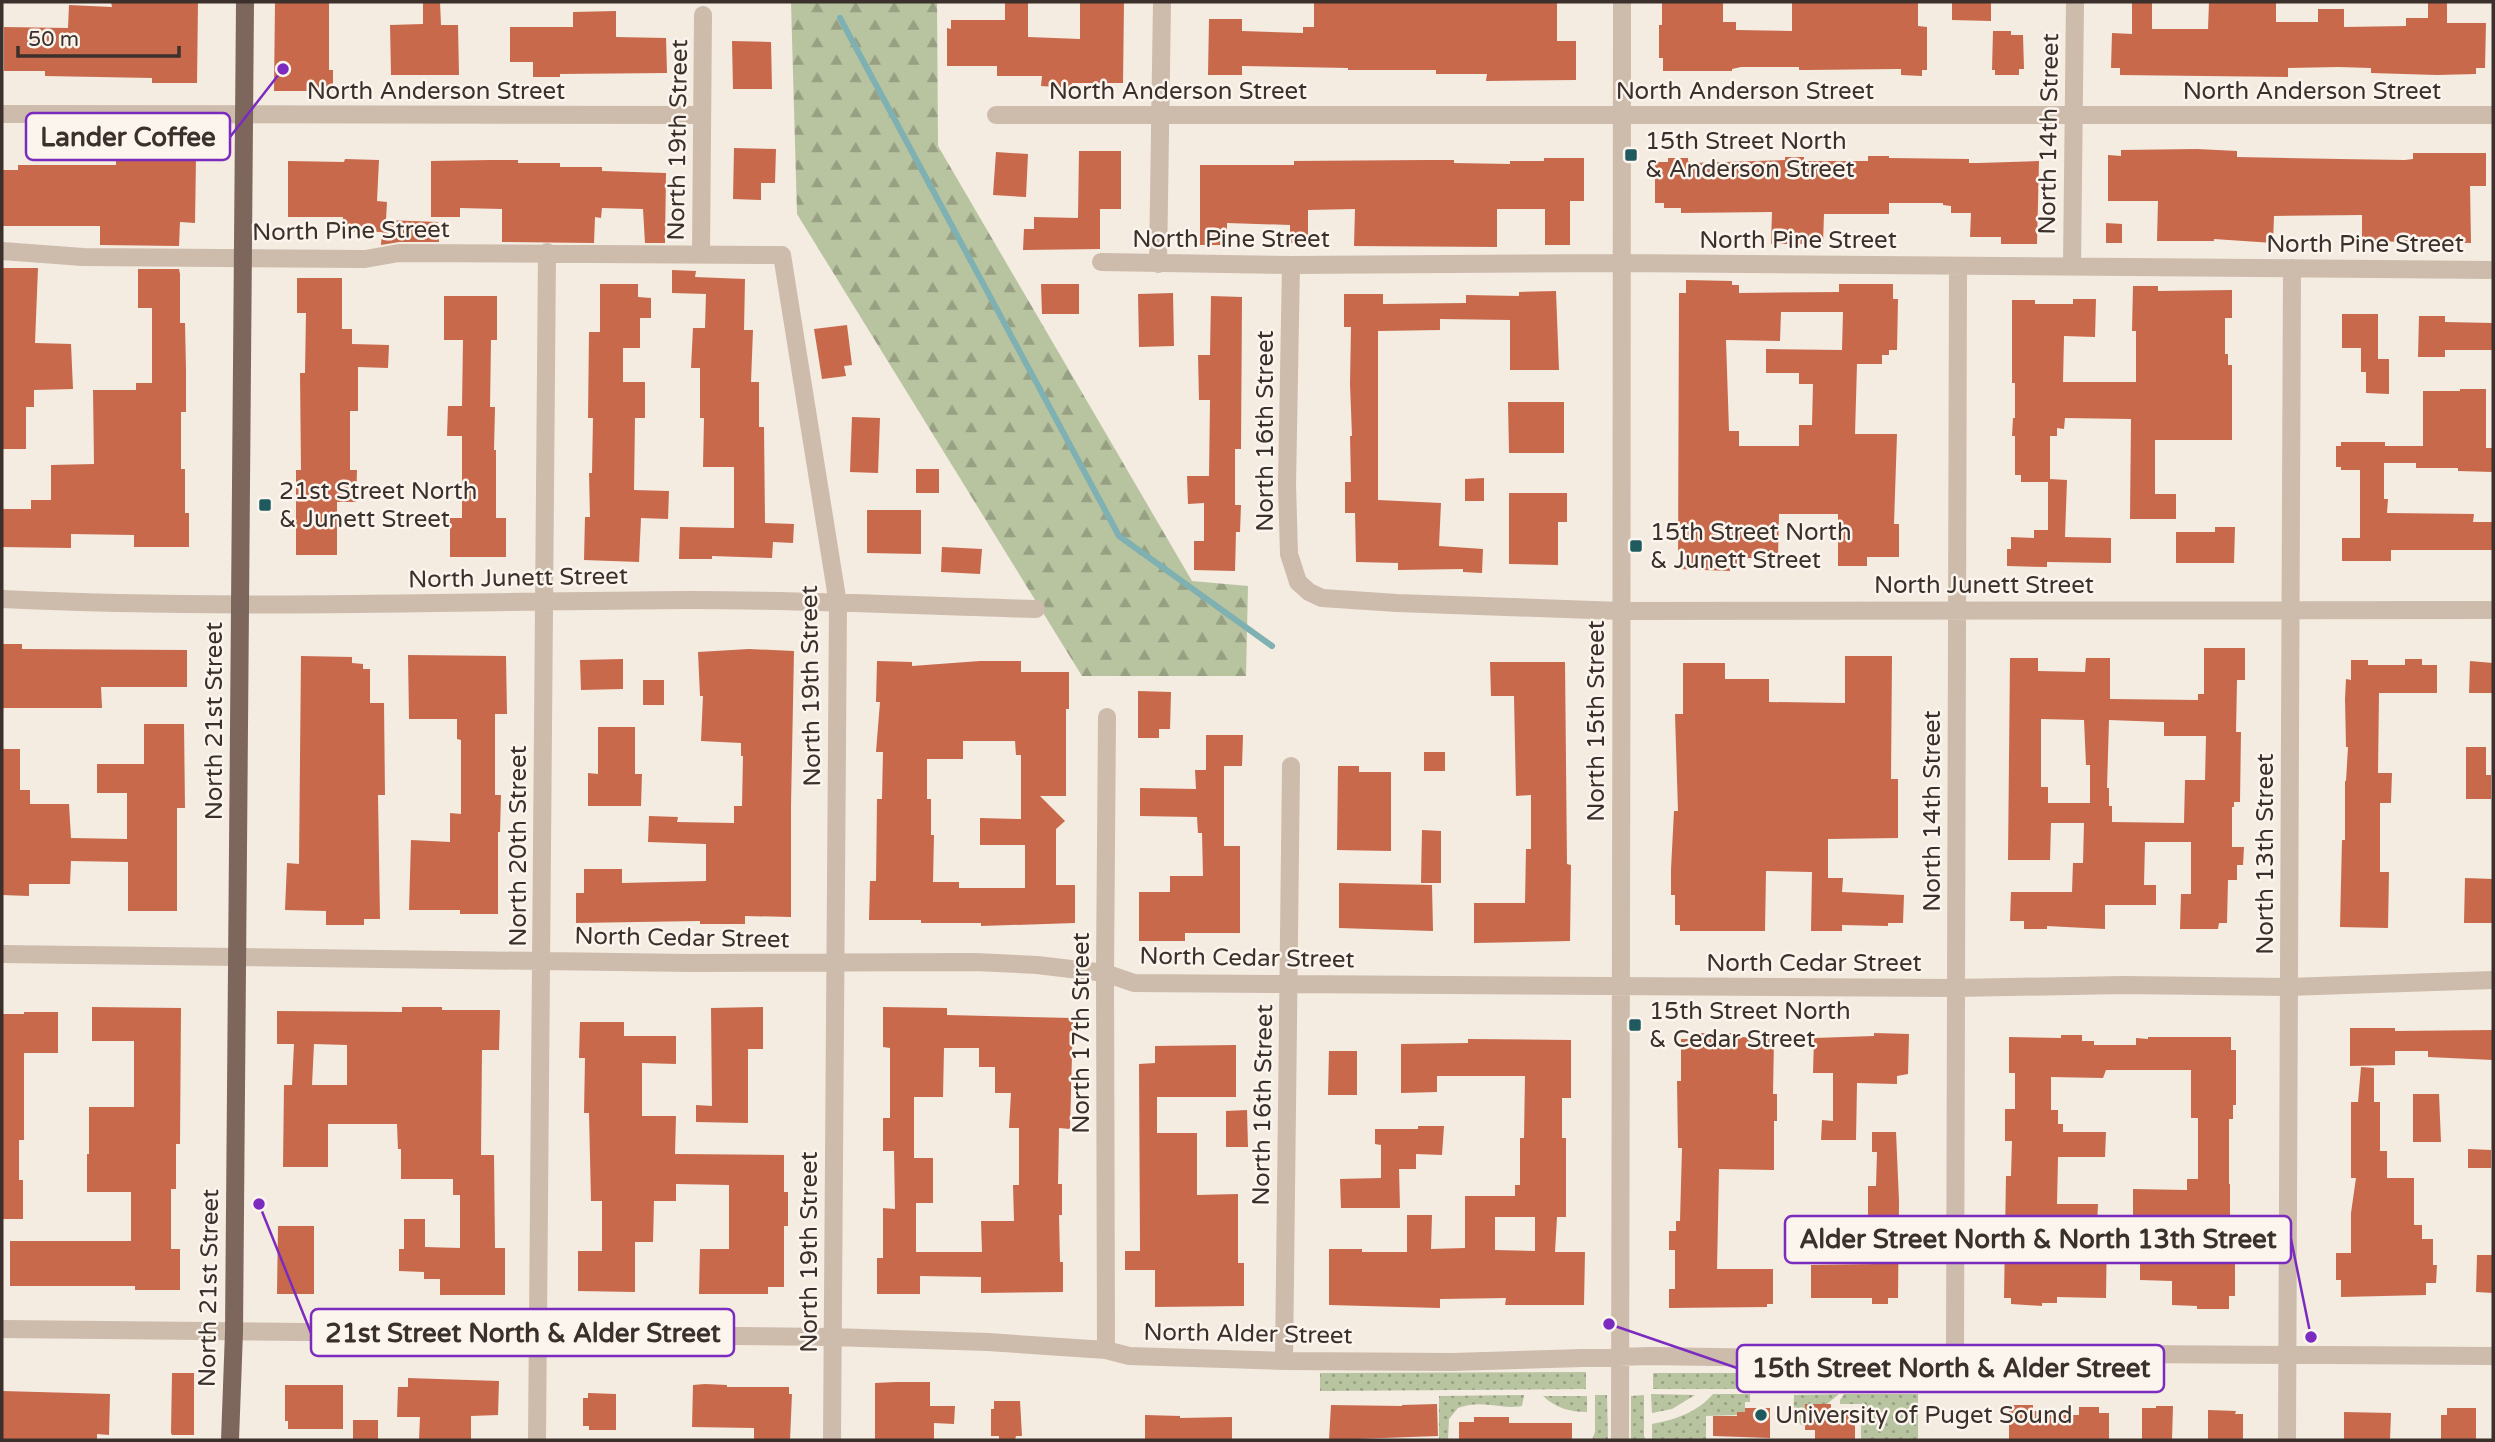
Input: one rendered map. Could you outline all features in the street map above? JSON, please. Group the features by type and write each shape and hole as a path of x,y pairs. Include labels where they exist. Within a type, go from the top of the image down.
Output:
{"main road":[{"name":"North 21st Street","path":"230,1440 234,1332 244,2"}],"street":[{"path":"1158,264 1162,2"},
{"name":"North 15th Street","path":"1620,1440 1622,2"},
{"name":"North 14th Street","path":"2072,267 2075,2"},
{"name":"North 19th Street","path":"703,15 701,254 782,255 838,604 832,1440"},
{"name":"North Anderson Street","path":"2,114 702,116"},
{"name":"North Anderson Street","path":"996,115 2493,115"},
{"name":"North Pine Street","path":"2,251 83,257 365,259 399,253 701,254"},
{"name":"North 20th Street","path":"537,1440 547,252"},
{"name":"North Pine Street","path":"1101,262 2493,270"},
{"name":"North 16th Street","path":"1292,265 1287,485 1289,554 1298,582 1309,592"},
{"name":"North 14th Street","path":"1955,1356 1958,266"},
{"name":"North 13th Street","path":"2287,1440 2292,268"},
{"name":"North Junett Street","path":"1309,592 1337,600 1620,611 2493,610"},
{"name":"North Junett Street","path":"2,599 83,603 396,605 694,600 1036,609"},
{"name":"North 17th Street","path":"1106,1350 1107,717"},
{"name":"North 16th Street","path":"1284,1361 1291,766"},
{"name":"North Cedar Street","path":"2,954 835,964 975,962 1037,965 1105,973 1134,983 1956,988 2124,985 2288,987 2493,980"},
{"name":"North Alder Street","path":"2,1329 832,1337 988,1342 1106,1350 1129,1356 1284,1361 1452,1362 1620,1357 2128,1354 2493,1356"}],"green space":[{"path":"791,2 937,2 938,146 1192,581 1248,586 1246,676 1082,676 797,214"},
{"path":"1586,1372 1586,1389 1320,1391 1320,1373"},
{"path":"1653,1373 1778,1373 1779,1389 1653,1389"},
{"path":"1651,1394 1695,1395 1672,1409 1652,1413"},
{"path":"1713,1394 1750,1394 1750,1402 1745,1402 1745,1412 1737,1412 1737,1415 1706,1416 1706,1440 1652,1440 1652,1424 1686,1414"},
{"path":"1839,1394 1827,1404 1805,1404 1805,1426 1797,1421 1794,1414 1794,1395"},
{"path":"1844,1394 1918,1394 1918,1440 1861,1440 1861,1404 1840,1404"},
{"path":"1524,1395 1522,1406 1475,1404 1458,1408 1449,1419 1448,1440 1439,1440 1439,1396"},
{"path":"1595,1395 1607,1395 1608,1440 1592,1440 1595,1432"},
{"path":"1644,1395 1646,1440 1631,1440 1631,1396"},
{"path":"1543,1396 1587,1396 1587,1412 1563,1408"}],"building":[{"path":"111,2 198,2 197,83 152,83 152,78 45,76 45,71 4,71 4,27 68,28 69,5 112,7"},
{"path":"275,2 329,2 329,70 333,70 333,91 274,91"},
{"path":"423,2 440,2 441,25 458,25 459,75 391,75 390,25 423,24"},
{"path":"1005,2 1028,2 1028,37 1080,39 1080,2 1124,2 1123,83 1072,83 1072,88 1041,86 1042,76 997,76 997,66 947,66 947,28 951,29 951,20 1005,20"},
{"path":"1314,2 1557,2 1557,41 1576,41 1576,80 1486,81 1487,74 1436,74 1436,70 1242,66 1242,75 1208,75 1209,19 1242,19 1242,31 1303,33 1303,27 1314,27"},
{"path":"1662,2 1723,2 1723,22 1736,22 1736,30 1792,31 1792,2 1918,2 1918,26 1927,27 1927,70 1922,70 1922,76 1901,75 1901,69 1799,70 1799,67 1663,71 1663,58 1659,58"},
{"path":"1952,2 1991,2 1991,21 1952,20"},
{"path":"2132,2 2152,2 2152,29 2208,29 2209,2 2276,2 2276,22 2318,22 2318,9 2344,9 2344,27 2406,26 2406,18 2428,18 2428,2 2447,2 2447,23 2486,23 2485,68 2476,68 2476,74 2437,75 2371,73 2371,68 2338,67 2288,68 2288,77 2120,75 2120,68 2111,68 2112,33 2132,34"},
{"path":"616,11 616,37 666,38 667,73 560,74 560,77 533,77 533,62 510,62 510,27 573,27 573,12"},
{"path":"1993,31 2011,31 2011,35 2023,35 2024,69 2019,69 2019,75 1995,75 1995,70 1992,70"},
{"path":"732,41 771,42 772,89 733,89"},
{"path":"734,148 776,149 775,183 761,183 761,200 733,199"},
{"path":"2121,150 2237,151 2237,157 2405,160 2413,159 2413,153 2486,153 2486,186 2470,186 2471,243 2362,241 2362,215 2274,216 2273,243 2214,239 2157,241 2158,201 2108,201 2108,155 2121,156"},
{"path":"1079,151 1121,151 1121,209 1100,209 1100,249 1023,250 1024,229 1034,229 1034,217 1078,218"},
{"path":"996,152 1028,154 1026,197 993,195"},
{"path":"116,155 196,157 195,223 180,222 179,246 100,245 100,226 2,226 2,170 18,170 18,165 116,165"},
{"path":"1868,156 1969,159 1969,163 2039,161 2037,244 2001,244 2001,237 1970,237 1971,213 1951,213 1951,206 1943,203 1889,203 1889,214 1824,214 1823,244 1771,244 1772,212 1681,213 1681,208 1664,208 1664,203 1655,203 1655,162 1668,162 1668,158 1688,158 1692,163 1785,160 1785,157 1804,157 1804,161 1868,161"},
{"path":"1544,158 1584,158 1584,201 1570,201 1570,245 1545,245 1545,209 1497,209 1497,247 1354,246 1355,209 1308,210 1308,243 1290,243 1290,225 1227,223 1227,245 1200,245 1200,165 1426,160 1510,164 1510,161 1544,161"},
{"path":"345,159 379,160 377,201 387,202 386,220 438,222 439,242 381,245 382,232 342,231 343,217 288,217 288,161 344,162"},
{"path":"518,160 518,163 560,163 560,167 602,167 602,171 666,173 665,243 645,243 643,209 602,208 601,218 595,217 594,243 502,242 502,209 460,208 460,217 431,217 431,161"},
{"path":"2106,223 2122,224 2122,243 2106,243"},
{"path":"2,268 38,268 35,343 71,344 73,389 34,390 34,407 26,407 26,449 2,449"},
{"path":"138,269 179,269 180,274 180,323 185,323 186,370 186,412 181,412 181,469 185,469 185,513 189,513 189,547 134,547 134,535 71,534 71,548 2,547 2,509 31,509 31,500 51,500 51,465 94,464 93,390 136,390 136,383 152,383 152,308 138,308"},
{"path":"672,270 696,271 695,277 745,279 744,330 753,330 751,382 759,382 759,427 764,427 765,523 794,524 793,543 773,542 772,558 712,556 712,559 679,559 680,527 734,528 734,467 703,467 704,418 700,418 700,368 691,368 693,328 705,328 706,294 672,293"},
{"path":"297,278 342,278 342,329 352,329 352,344 389,345 388,368 358,367 358,411 350,411 350,470 357,470 356,502 337,502 337,555 296,555 296,470 301,470 300,373 305,373 306,313 297,313"},
{"path":"1686,280 1732,281 1732,285 1739,285 1739,293 1839,292 1839,284 1893,284 1893,299 1898,299 1897,350 1889,350 1889,355 1882,355 1882,364 1857,364 1855,434 1897,434 1894,524 1899,524 1899,557 1867,557 1867,566 1838,566 1838,514 1779,514 1778,558 1738,558 1738,568 1730,568 1730,571 1678,569 1679,293 1686,293","holes":["1781,312 1843,312 1842,350 1766,349 1766,373 1799,373 1799,384 1813,384 1812,425 1799,425 1799,446 1739,446 1739,431 1729,431 1726,340 1780,341"]},
{"path":"600,284 638,284 638,297 651,298 651,318 640,318 640,348 623,348 623,382 645,382 645,418 635,418 634,490 669,491 668,519 641,518 639,562 584,560 585,517 590,517 589,473 592,473 593,418 588,418 589,332 600,332"},
{"path":"1041,284 1079,284 1079,314 1042,314"},
{"path":"2133,286 2158,286 2158,291 2232,290 2232,318 2225,318 2225,354 2228,354 2228,365 2232,365 2232,440 2155,440 2155,494 2176,494 2176,519 2130,519 2131,419 2065,418 2064,429 2057,428 2057,436 2050,436 2050,479 2067,480 2065,537 2111,538 2111,563 2047,562 2047,567 2007,566 2007,549 2011,549 2011,537 2034,538 2034,530 2048,530 2048,482 2021,482 2021,475 2015,475 2015,436 2012,436 2015,383 2012,383 2012,300 2035,300 2035,304 2073,304 2073,299 2096,299 2095,337 2064,336 2063,382 2136,382 2136,331 2132,331"},
{"path":"1556,291 1559,370 1510,370 1510,320 1440,319 1440,330 1378,331 1378,500 1441,503 1439,546 1483,549 1482,573 1463,572 1463,569 1398,570 1398,563 1356,562 1355,513 1345,513 1345,482 1351,482 1352,436 1351,327 1344,327 1344,294 1383,294 1383,304 1466,303 1466,295 1519,296 1519,292"},
{"path":"1173,293 1174,346 1139,347 1138,294"},
{"path":"444,296 497,296 497,340 491,340 490,407 495,407 496,518 506,518 506,557 450,557 450,518 462,518 462,436 447,436 448,406 462,406 463,340 444,340"},
{"path":"1211,296 1242,297 1241,449 1235,449 1235,505 1241,505 1240,532 1236,532 1235,571 1194,570 1194,541 1204,541 1204,503 1188,504 1187,476 1209,476 1210,400 1199,400 1198,355 1210,355"},
{"path":"2342,314 2378,314 2378,359 2389,359 2389,394 2366,393 2366,372 2361,372 2361,348 2342,348"},
{"path":"2419,316 2445,316 2445,322 2493,323 2493,350 2445,350 2445,357 2418,357"},
{"path":"847,325 852,365 844,366 846,376 822,379 814,329"},
{"path":"2486,389 2486,448 2493,448 2493,472 2458,471 2458,468 2416,468 2416,463 2384,463 2384,499 2388,499 2387,513 2474,514 2473,522 2493,522 2493,550 2391,550 2391,561 2342,561 2342,538 2360,538 2360,470 2341,470 2341,467 2336,467 2336,446 2341,446 2341,442 2385,442 2385,446 2423,446 2423,391"},
{"path":"1508,402 1564,402 1564,453 1509,453"},
{"path":"852,417 880,418 878,473 850,472"},
{"path":"916,469 939,469 939,493 916,493"},
{"path":"1484,478 1484,501 1465,501 1465,479"},
{"path":"1509,493 1567,493 1567,522 1558,522 1558,565 1509,564"},
{"path":"867,510 921,510 921,554 867,553"},
{"path":"2215,527 2235,527 2234,563 2176,563 2176,532 2215,532"},
{"path":"942,547 982,549 980,574 941,572"},
{"path":"2,644 22,644 22,649 187,650 187,687 101,687 102,708 2,708"},
{"path":"2204,648 2245,648 2245,680 2237,680 2236,732 2241,732 2240,802 2234,802 2232,807 2232,847 2244,847 2243,865 2237,865 2237,880 2228,880 2227,923 2219,923 2218,929 2180,929 2181,894 2191,894 2191,842 2145,842 2144,885 2156,885 2156,905 2105,905 2105,929 2047,926 2047,929 2024,929 2024,921 2010,921 2011,892 2072,892 2073,863 2083,863 2084,823 2051,823 2050,860 2008,860 2010,658 2038,658 2038,671 2085,672 2086,658 2110,658 2110,699 2198,700 2198,694 2204,694","holes":["2041,719 2084,720 2086,765 2090,765 2090,803 2048,803 2048,787 2041,787","2109,720 2164,722 2164,736 2206,736 2205,780 2185,780 2184,823 2112,822 2112,806 2109,806 2107,788"]},
{"path":"749,649 794,651 791,917 745,916 745,924 700,924 700,921 576,923 576,893 584,893 584,869 622,869 622,883 706,881 706,844 648,842 649,816 678,817 677,822 734,823 734,806 742,806 741,743 701,741 703,696 700,696 698,652"},
{"path":"408,655 506,656 507,714 495,714 495,795 501,795 498,914 460,914 460,910 409,910 411,840 450,842 450,813 461,814 461,740 457,739 457,719 409,719"},
{"path":"301,656 352,657 352,663 363,664 363,669 370,669 370,703 384,703 385,795 378,795 380,919 364,919 364,925 326,925 326,911 285,910 287,863 299,864"},
{"path":"1845,656 1892,656 1891,779 1898,779 1898,838 1828,839 1828,878 1843,878 1842,892 1904,895 1903,923 1888,923 1888,926 1842,925 1842,931 1811,931 1812,872 1766,871 1765,931 1680,931 1680,925 1675,925 1675,895 1671,895 1671,869 1674,811 1678,811 1675,714 1683,714 1683,663 1725,663 1725,679 1769,679 1769,702 1845,703"},
{"path":"623,659 623,689 581,690 580,660"},
{"path":"2405,659 2422,659 2422,665 2437,665 2437,693 2379,693 2378,773 2392,773 2391,803 2380,803 2380,872 2389,872 2388,928 2340,927 2348,747 2346,679 2351,680 2351,660 2368,660 2368,665 2405,665"},
{"path":"877,661 912,662 912,666 1021,661 1021,672 1069,672 1069,709 1066,709 1066,796 1040,796 1065,821 1056,829 1056,885 1075,885 1075,923 981,926 981,923 869,920 870,881 876,881 877,799 882,799 883,752 876,752 880,702 876,702","holes":["963,741 1015,741 1016,755 1021,755 1021,819 980,818 980,845 1025,845 1025,888 959,888 959,882 933,882 934,835 931,835 931,799 927,799 927,759 963,759"]},
{"path":"2470,661 2493,663 2493,693 2469,693"},
{"path":"1490,662 1565,662 1567,864 1571,865 1570,941 1474,943 1474,903 1525,903 1526,849 1531,849 1531,795 1516,796 1514,696 1491,696"},
{"path":"643,680 664,680 664,705 643,705"},
{"path":"1138,691 1171,692 1170,729 1159,729 1159,738 1138,738"},
{"path":"144,724 184,724 185,808 177,808 177,911 128,911 128,862 71,861 70,884 29,884 29,896 2,895 2,749 20,749 20,790 30,790 30,804 69,804 71,838 127,839 127,793 97,793 97,764 144,764"},
{"path":"598,727 635,727 635,774 642,774 641,806 588,806 588,773 598,774"},
{"path":"1206,735 1243,735 1242,766 1224,766 1224,846 1240,846 1240,933 1185,933 1185,941 1139,941 1139,892 1170,892 1170,876 1203,876 1202,833 1198,833 1197,817 1140,816 1140,788 1196,789 1195,770 1206,770"},
{"path":"2466,747 2486,747 2486,775 2491,775 2491,799 2466,799"},
{"path":"1424,752 1445,752 1445,771 1424,771"},
{"path":"1338,766 1359,766 1359,772 1391,772 1391,851 1337,850"},
{"path":"1422,830 1441,831 1441,883 1421,883"},
{"path":"2465,878 2493,879 2493,923 2464,923"},
{"path":"1339,883 1432,885 1433,931 1339,928"},
{"path":"92,1007 181,1008 180,1144 176,1144 176,1189 171,1189 171,1249 180,1249 180,1290 135,1290 135,1286 10,1286 10,1241 131,1241 131,1192 87,1192 87,1154 89,1107 134,1107 134,1041 92,1041"},
{"path":"402,1007 500,1010 499,1050 482,1050 481,1155 494,1155 495,1248 505,1248 505,1295 440,1295 440,1279 424,1279 424,1272 399,1271 399,1249 404,1249 404,1219 425,1219 425,1247 460,1248 460,1195 453,1195 453,1179 401,1179 401,1149 398,1149 397,1124 328,1124 328,1167 283,1167 284,1085 292,1085 294,1044 277,1044 277,1011 402,1012","holes":["314,1044 347,1045 347,1085 312,1085"]},
{"path":"763,1007 763,1049 748,1049 748,1123 696,1122 696,1105 712,1106 711,1008"},
{"path":"883,1007 947,1008 947,1015 1073,1018 1070,1129 1059,1128 1058,1184 1062,1184 1062,1215 1059,1215 1063,1292 981,1293 981,1277 920,1276 920,1294 877,1294 877,1258 883,1258 883,1208 895,1209 894,1151 883,1151 883,1118 890,1118 890,1048 883,1047","holes":["944,1048 979,1048 979,1067 995,1067 995,1093 1011,1093 1009,1128 1019,1128 1019,1185 1013,1185 1014,1221 981,1221 982,1252 916,1252 916,1203 933,1203 933,1158 914,1158 914,1097 943,1097"]},
{"path":"58,1012 58,1053 24,1053 24,1140 19,1140 23,1219 2,1219 2,1014"},
{"path":"580,1022 624,1022 624,1036 676,1036 676,1064 642,1063 642,1116 676,1116 675,1154 784,1155 788,1226 784,1226 784,1287 768,1287 768,1294 699,1294 700,1249 729,1249 729,1185 676,1184 676,1201 654,1201 653,1242 635,1242 635,1292 578,1291 578,1251 602,1251 602,1201 591,1201 589,1113 584,1113 585,1058 579,1058"},
{"path":"2350,1028 2395,1028 2395,1031 2493,1030 2493,1060 2428,1057 2428,1051 2395,1051 2395,1065 2350,1066"},
{"path":"1698,1033 1737,1033 1737,1037 1774,1038 1773,1094 1777,1094 1777,1121 1774,1121 1774,1170 1719,1169 1717,1269 1773,1269 1773,1304 1767,1304 1767,1307 1669,1308 1669,1289 1675,1289 1675,1250 1669,1250 1669,1231 1676,1231 1676,1221 1680,1221 1682,1148 1678,1148 1677,1081 1681,1081 1681,1039 1698,1039"},
{"path":"1874,1033 1909,1034 1908,1074 1897,1076 1897,1084 1857,1083 1856,1140 1821,1140 1822,1120 1833,1121 1833,1073 1813,1073 1814,1038 1874,1036"},
{"path":"2061,1035 2082,1035 2082,1041 2094,1041 2094,1045 2136,1045 2136,1038 2148,1037 2231,1037 2231,1050 2236,1050 2236,1105 2233,1105 2233,1119 2229,1119 2230,1223 2235,1223 2235,1296 2229,1296 2229,1309 2197,1309 2197,1306 2172,1305 2172,1281 2140,1280 2140,1235 2133,1235 2133,1189 2187,1190 2187,1179 2198,1179 2198,1118 2191,1118 2191,1070 2106,1070 2103,1078 2051,1077 2051,1110 2058,1110 2058,1124 2063,1124 2063,1132 2106,1132 2105,1157 2058,1157 2057,1204 2098,1204 2097,1225 2107,1225 2106,1298 2057,1297 2057,1303 2042,1303 2042,1306 2011,1304 2011,1298 2004,1298 2006,1176 2011,1176 2012,1141 2005,1141 2005,1109 2015,1109 2015,1073 2009,1073 2009,1037 2061,1038"},
{"path":"1468,1039 1571,1040 1571,1098 1562,1098 1562,1138 1566,1138 1566,1217 1557,1217 1555,1252 1585,1252 1584,1305 1505,1305 1506,1298 1440,1299 1440,1308 1329,1305 1329,1249 1407,1252 1407,1215 1432,1215 1431,1249 1465,1248 1465,1196 1515,1196 1515,1185 1520,1185 1520,1138 1524,1138 1525,1076 1437,1076 1437,1092 1401,1093 1401,1044 1468,1043","holes":["1495,1217 1535,1217 1535,1251 1495,1250"]},
{"path":"1236,1045 1236,1097 1157,1097 1157,1133 1197,1133 1197,1195 1238,1194 1238,1263 1244,1263 1244,1306 1155,1307 1155,1270 1125,1270 1125,1251 1140,1251 1139,1064 1155,1063 1155,1046"},
{"path":"1329,1051 1357,1051 1357,1095 1328,1095"},
{"path":"2361,1067 2374,1068 2374,1102 2380,1102 2380,1151 2387,1151 2387,1178 2414,1178 2414,1225 2422,1225 2422,1239 2433,1239 2433,1265 2437,1265 2436,1283 2426,1283 2426,1295 2341,1297 2341,1280 2336,1280 2336,1253 2351,1253 2351,1213 2356,1178 2351,1178 2351,1102 2358,1102"},
{"path":"2413,1094 2439,1094 2441,1142 2413,1142"},
{"path":"1247,1110 1248,1147 1226,1147 1226,1111"},
{"path":"1418,1126 1444,1126 1442,1155 1416,1154 1416,1169 1399,1169 1400,1208 1341,1208 1340,1179 1381,1178 1381,1145 1375,1144 1375,1129 1418,1129"},
{"path":"1872,1132 1896,1132 1899,1201 1898,1298 1888,1298 1888,1304 1872,1304 1872,1298 1811,1298 1811,1265 1876,1264 1876,1228 1868,1228 1868,1186 1876,1186 1877,1152 1872,1152"},
{"path":"2468,1149 2491,1150 2491,1168 2468,1168"},
{"path":"278,1226 314,1226 314,1294 277,1294"},
{"path":"2477,1255 2493,1255 2493,1293 2476,1292"},
{"path":"172,1373 194,1373 194,1435 171,1433"},
{"path":"408,1378 499,1381 498,1415 471,1416 471,1440 419,1440 420,1417 397,1417 398,1387 408,1387"},
{"path":"930,1382 930,1406 955,1406 954,1424 934,1423 934,1440 875,1440 875,1383"},
{"path":"285,1385 343,1385 343,1429 288,1429 288,1421 285,1421"},
{"path":"693,1385 727,1387 789,1387 789,1394 792,1394 790,1440 754,1440 754,1428 692,1427"},
{"path":"2,1391 110,1394 109,1435 97,1434 97,1440 2,1439"},
{"path":"588,1393 616,1394 616,1430 589,1430 589,1426 583,1426 583,1398 588,1398"},
{"path":"994,1401 1020,1401 1022,1436 1016,1436 1015,1440 999,1440 999,1436 991,1436 991,1409 994,1409"},
{"path":"1437,1404 1438,1436 1329,1440 1331,1405"},
{"path":"1805,1404 1831,1404 1831,1413 1855,1413 1855,1440 1815,1440 1815,1430 1805,1430"},
{"path":"2009,1405 2033,1405 2033,1411 2043,1411 2043,1415 2079,1415 2079,1407 2099,1407 2099,1413 2109,1413 2109,1440 2009,1440"},
{"path":"2173,1406 2172,1440 2142,1440 2142,1408"},
{"path":"1745,1408 1770,1408 1770,1438 1713,1436 1713,1416 1737,1416 1737,1412 1745,1412"},
{"path":"2447,1408 2476,1408 2476,1440 2441,1440 2441,1415 2447,1415"},
{"path":"2208,1410 2236,1411 2235,1414 2243,1414 2243,1440 2208,1440"},
{"path":"2344,1412 2391,1413 2390,1440 2344,1440"},
{"path":"1145,1415 1180,1418 1232,1417 1232,1440 1145,1440"},
{"path":"1474,1417 1509,1417 1509,1423 1572,1423 1572,1440 1459,1440 1459,1422 1474,1422"},
{"path":"353,1420 378,1420 378,1440 353,1440"}],"waterway":[{"path":"840,18 1119,536 1272,646"}],"place":[{"name":"Lander Coffee","path":"283,69"},
{"name":"15th Street North & Anderson Street","path":"1631,155"},
{"name":"21st Street North & Junett Street","path":"265,505"},
{"name":"15th Street North & Junett Street","path":"1636,546"},
{"name":"15th Street North & Cedar Street","path":"1635,1025"},
{"name":"21st Street North & Alder Street","path":"259,1204"},
{"name":"15th Street North & Alder Street","path":"1609,1324"},
{"name":"Alder Street North & North 13th Street","path":"2311,1337"},
{"name":"University of Puget Sound","path":"1761,1415"}]}
